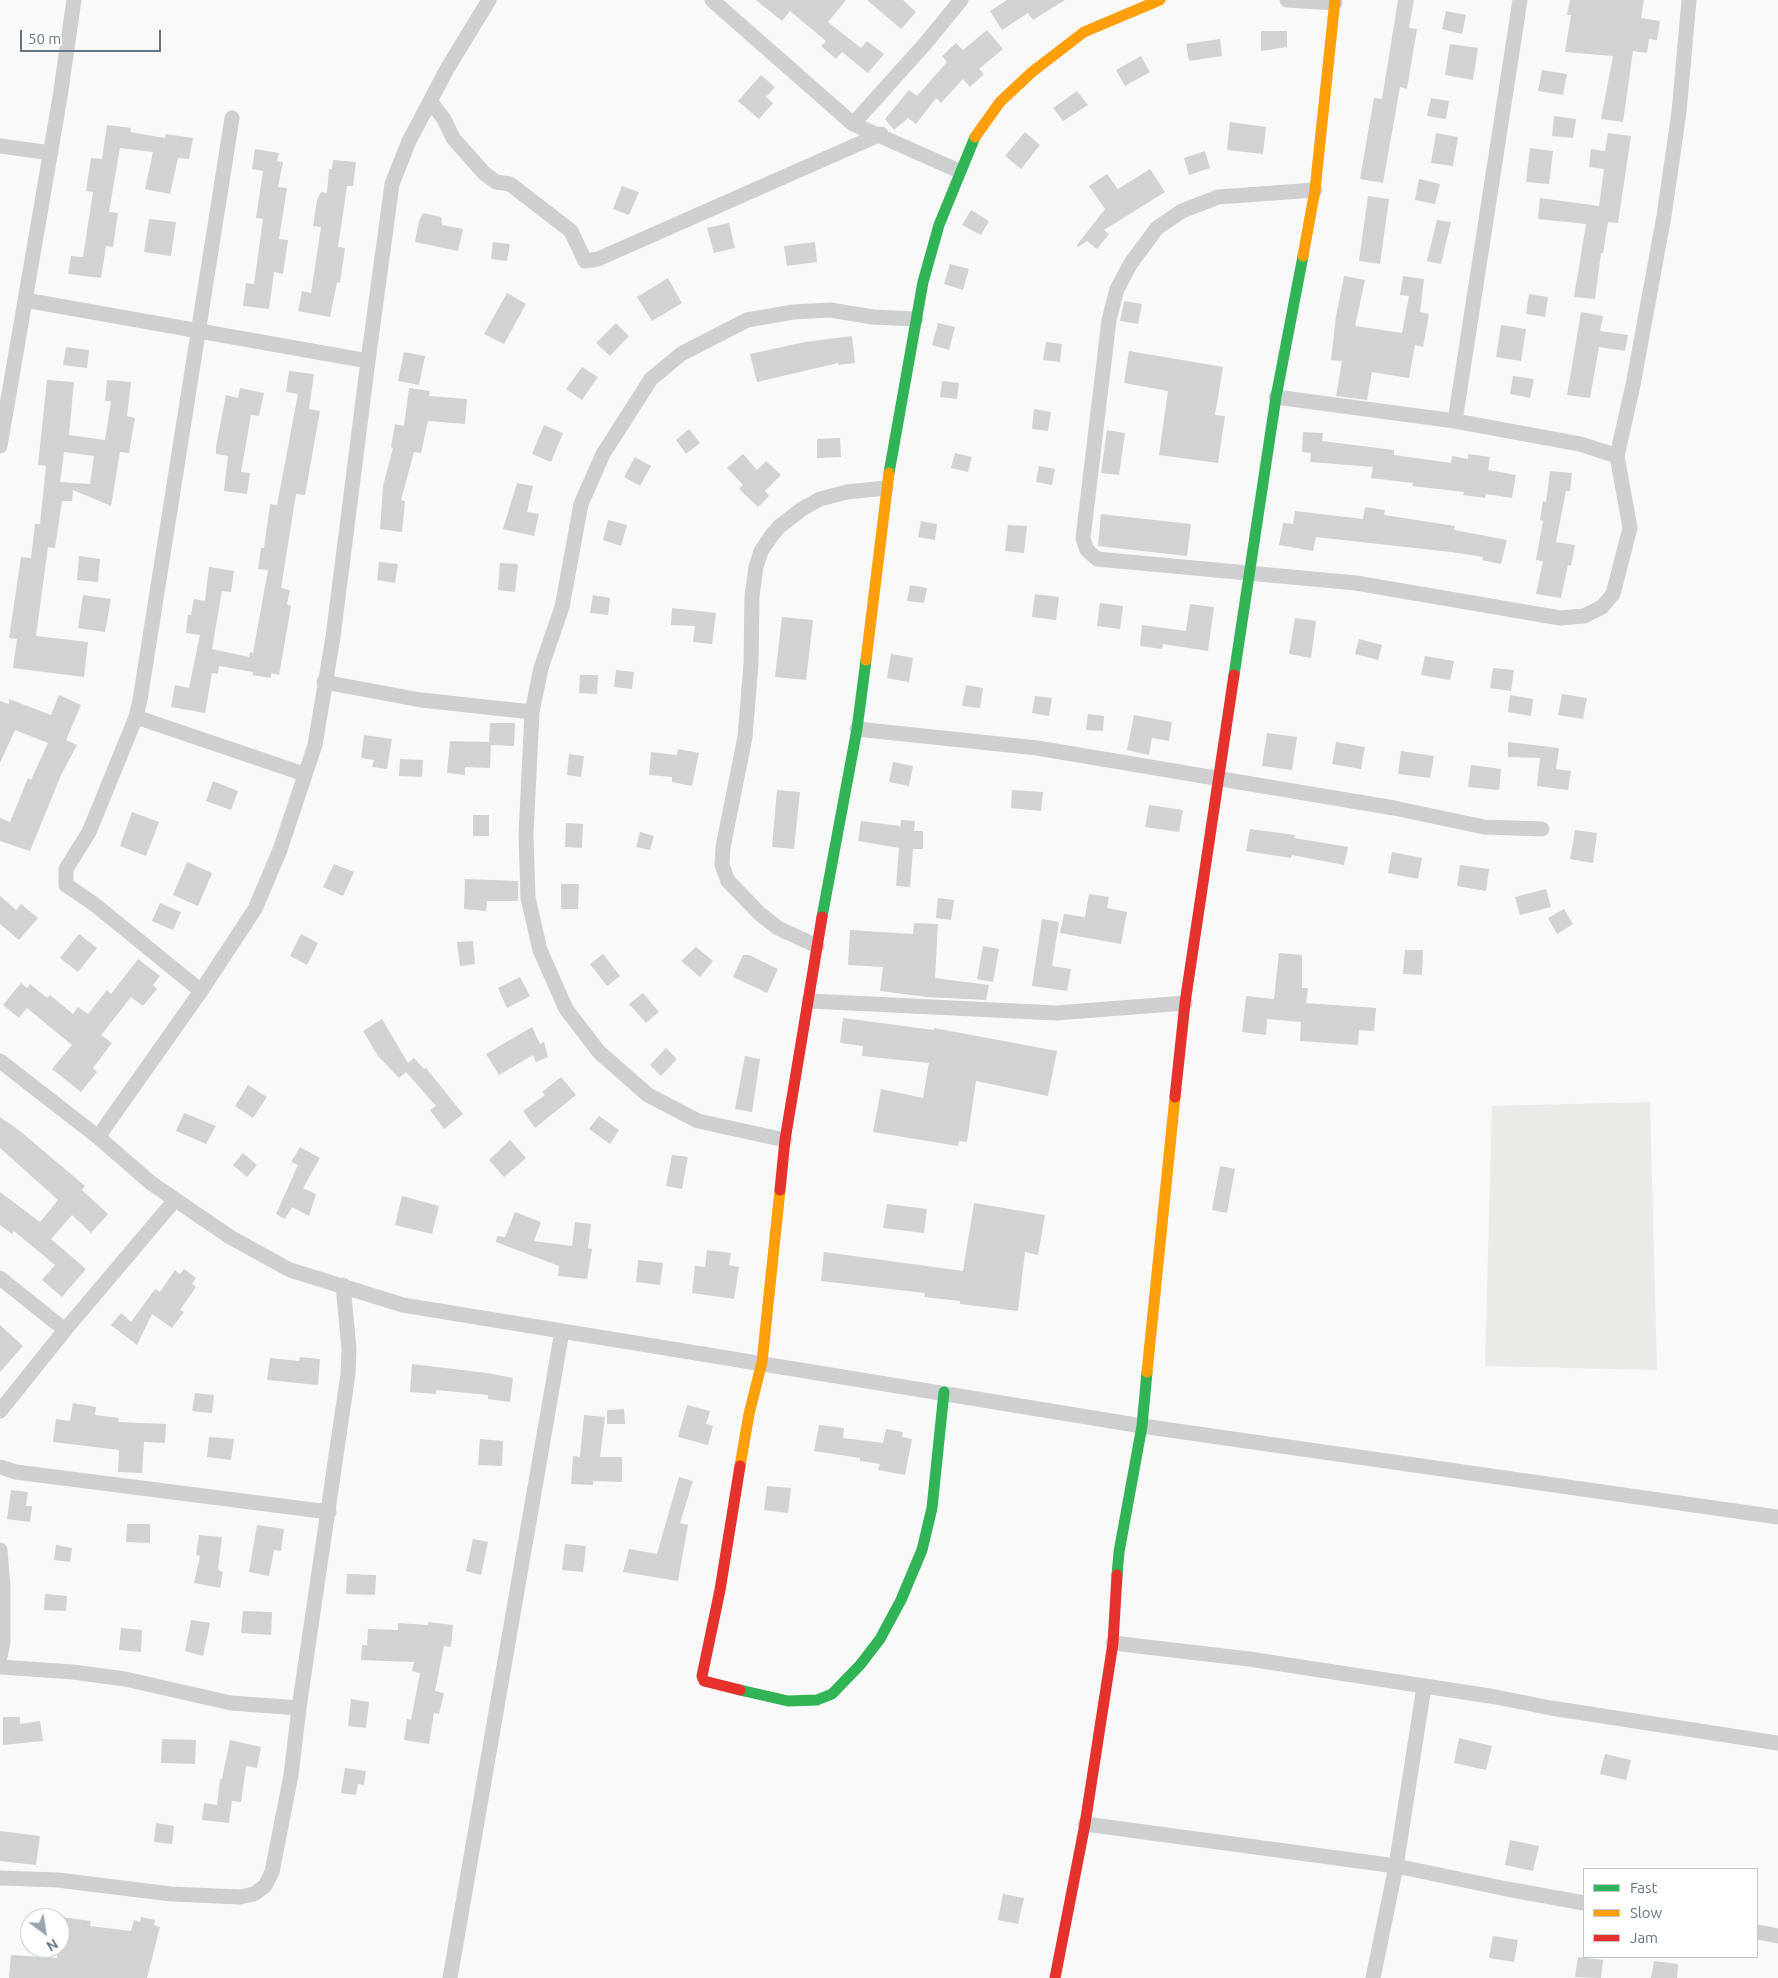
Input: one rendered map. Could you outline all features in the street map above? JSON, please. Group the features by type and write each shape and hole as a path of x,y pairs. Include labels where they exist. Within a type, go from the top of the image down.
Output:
{"street":[{"path":"0,446 51,152 74,0"},
{"path":"98,1137 201,991 255,909 280,850 315,745 333,637 392,184 409,141 446,69 489,0"},
{"path":"712,0 854,124 881,134 910,151 959,172"},
{"path":"854,124 961,0"},
{"path":"944,1392 932,1508 922,1550 901,1600 880,1639 844,1683 832,1694 816,1700 788,1702 707,1683 702,1676 720,1590 750,1414 762,1362 785,1140 817,946 857,729 879,565 886,488 916,319 939,225 971,142 1000,102 1032,72 1084,32 1160,0"},
{"path":"1055,1978 1084,1824 1113,1643 1119,1552 1142,1426 1186,1003 1217,779 1276,397 1315,190 1335,2 1287,0"},
{"path":"1455,421 1520,0"},
{"path":"1315,190 1218,197 1182,211 1157,228 1131,262 1117,290 1109,320 1082,538 1087,550 1097,559 1356,583 1560,618 1584,616 1602,607 1613,594 1630,528 1617,456 1633,385 1664,216 1678,112 1689,0"},
{"path":"430,101 444,119 453,138 484,173 496,182 510,184 571,231 584,262 598,259 881,134"},
{"path":"201,991 94,904 66,885 66,869 89,832 136,717 232,118"},
{"path":"0,146 51,152"},
{"path":"26,300 368,361"},
{"path":"785,1140 698,1121 648,1095 600,1052 566,1009 540,950 528,898 526,835 532,712 542,668 562,607 581,504 603,454 651,380 681,354 747,320 793,312 830,310 873,317 916,319"},
{"path":"1276,397 1455,421 1580,444 1617,456"},
{"path":"817,946 778,928 760,914 728,881 722,865 723,847 745,737 751,664 752,596 756,567 761,551 772,534 802,509 820,499 847,492 886,488"},
{"path":"324,682 421,700 532,712"},
{"path":"136,717 304,774"},
{"path":"857,729 1037,748 1394,808 1484,827 1542,829"},
{"path":"809,1001 1056,1013 1186,1003"},
{"path":"0,1061 175,1200 230,1237 290,1270 403,1305 762,1362 1142,1426 1778,1517"},
{"path":"0,1412 65,1330 175,1200"},
{"path":"0,1278 65,1330"},
{"path":"0,1878 58,1880 172,1894 240,1897 254,1894 265,1886 272,1872 291,1775 299,1708 348,1374 349,1349 343,1285"},
{"path":"450,1978 562,1331"},
{"path":"0,1467 16,1472 329,1512"},
{"path":"0,1550 3,1587 3,1641 0,1657"},
{"path":"1113,1643 1249,1659 1424,1687 1496,1696 1551,1708 1778,1743"},
{"path":"0,1667 73,1672 125,1679 231,1703 299,1708"},
{"path":"1373,1978 1396,1866 1424,1687"},
{"path":"1084,1824 1396,1866 1583,1903"},
{"path":"1758,1932 1778,1936"}],"shaded area":[{"path":"1650,1102 1657,1370 1485,1366 1492,1106"}],"building":[{"path":"756,0 846,0 828,22 861,48 867,41 884,54 868,73 842,52 836,59 821,46 826,41 790,11 782,21"},
{"path":"867,0 903,0 916,12 901,29"},
{"path":"1007,0 1065,0 1033,20 1028,13 1002,30 990,11"},
{"path":"1398,0 1414,0 1409,28 1417,29 1407,89 1400,87 1383,183 1360,179 1374,98 1382,99"},
{"path":"1570,0 1644,0 1641,18 1660,21 1657,40 1649,39 1647,53 1633,51 1623,122 1601,119 1613,56 1565,52 1571,15 1567,15"},
{"path":"1446,11 1466,15 1462,34 1442,29"},
{"path":"987,30 1003,49 979,69 984,74 970,87 963,79 941,103 936,98 916,124 908,118 894,130 885,119 909,90 917,96 947,62 942,56 956,43 963,50"},
{"path":"1261,31 1287,31 1287,47 1261,51"},
{"path":"1220,39 1222,56 1189,61 1186,44"},
{"path":"1450,44 1478,48 1473,80 1445,75"},
{"path":"1141,56 1150,72 1125,86 1116,70"},
{"path":"1542,70 1567,74 1563,95 1538,91"},
{"path":"761,75 775,87 766,97 773,103 759,119 738,101"},
{"path":"1077,91 1088,105 1063,121 1053,108"},
{"path":"1431,98 1449,101 1446,119 1427,116"},
{"path":"1554,116 1576,119 1573,138 1552,136"},
{"path":"1230,122 1266,127 1263,154 1227,150"},
{"path":"107,125 131,128 130,132 165,138 166,134 193,138 189,159 178,158 170,194 145,189 153,152 120,148 109,212 118,213 113,247 106,246 101,278 68,274 71,256 83,257 93,192 86,191 91,158 102,159"},
{"path":"1025,132 1040,145 1021,169 1005,156"},
{"path":"1436,133 1458,137 1453,166 1431,163"},
{"path":"1608,133 1631,136 1618,223 1608,222 1603,253 1601,253 1595,299 1574,297 1586,224 1538,219 1540,198 1599,206 1604,169 1589,167 1591,149 1605,151"},
{"path":"1530,148 1553,151 1549,184 1526,182"},
{"path":"255,149 279,153 277,161 283,162 278,187 287,188 279,239 288,240 283,274 274,272 269,309 243,306 246,283 254,284 263,219 256,218 263,171 252,169"},
{"path":"1205,151 1210,168 1189,175 1184,158"},
{"path":"333,160 356,162 353,186 347,186 338,247 345,248 340,283 337,282 330,317 298,311 302,291 311,293 321,227 313,226 317,200 321,192 327,193 329,169 332,169"},
{"path":"1150,169 1165,192 1104,230 1109,234 1097,249 1087,241 1078,247 1077,245 1105,209 1089,186 1107,174 1118,189"},
{"path":"1419,179 1440,184 1435,204 1415,200"},
{"path":"622,186 639,192 629,215 613,209"},
{"path":"1368,196 1389,199 1380,264 1359,261"},
{"path":"971,210 989,221 981,235 962,225"},
{"path":"423,213 441,217 442,225 463,229 458,251 415,242 419,221"},
{"path":"149,219 176,222 171,256 144,252"},
{"path":"1437,220 1451,222 1441,264 1427,261"},
{"path":"729,223 735,248 714,253 707,228"},
{"path":"493,242 510,244 507,261 491,259"},
{"path":"815,242 817,262 787,266 784,246"},
{"path":"950,264 969,269 963,290 944,284"},
{"path":"1344,276 1365,280 1355,326 1402,333 1409,296 1400,295 1403,276 1424,279 1420,312 1429,314 1423,347 1415,345 1409,378 1372,372 1367,400 1336,396 1342,361 1331,360 1336,316"},
{"path":"668,278 682,303 652,321 637,297"},
{"path":"507,293 526,304 504,344 484,334"},
{"path":"1529,294 1548,297 1545,317 1526,314"},
{"path":"1124,301 1142,304 1138,324 1120,321"},
{"path":"1581,312 1603,316 1600,331 1628,335 1625,351 1599,347 1590,398 1567,395"},
{"path":"616,323 629,336 610,356 596,343"},
{"path":"938,323 955,327 949,350 932,345"},
{"path":"1501,325 1526,329 1521,361 1496,357"},
{"path":"852,336 855,363 839,365 838,363 757,382 750,354 805,342"},
{"path":"1046,342 1062,344 1060,362 1043,360"},
{"path":"66,347 89,350 87,368 63,365"},
{"path":"1129,351 1223,367 1215,415 1225,416 1218,463 1159,455 1168,391 1124,383"},
{"path":"404,352 425,356 419,385 398,381"},
{"path":"582,367 598,377 582,400 566,389"},
{"path":"289,371 314,374 309,409 320,411 305,495 296,494 281,588 290,590 287,604 291,606 279,675 271,673 271,678 252,675 253,672 219,666 218,674 212,673 205,713 171,707 175,685 189,688 200,635 186,633 188,615 191,615 194,599 205,601 209,567 234,571 231,592 222,591 212,649 249,657 250,652 253,653 268,570 258,569 261,548 264,548 270,504 277,505 298,394 286,392"},
{"path":"1513,376 1534,379 1530,398 1510,394"},
{"path":"47,380 74,382 69,435 105,440 111,401 105,401 107,380 131,382 127,416 135,418 129,453 120,452 111,506 73,490 72,501 62,501 55,548 48,547 36,636 88,642 84,677 13,668 17,639 9,638 21,557 31,558 35,524 40,524 46,466 38,465","holes":["64,452 94,456 90,484 60,482"]},
{"path":"942,381 959,383 957,399 940,397"},
{"path":"240,388 264,393 259,416 251,415 241,472 250,473 247,494 224,491 228,456 216,454 226,395 238,398"},
{"path":"409,388 430,391 429,396 467,399 465,424 428,421 421,453 414,452 401,500 405,501 402,532 380,529 383,486 393,448 391,447 395,424 404,426"},
{"path":"1034,409 1051,412 1048,431 1032,429"},
{"path":"544,425 563,433 551,462 532,454"},
{"path":"689,429 700,443 686,454 676,440"},
{"path":"1107,430 1125,433 1119,475 1101,473"},
{"path":"1303,432 1323,433 1322,441 1394,450 1394,455 1451,463 1452,456 1468,459 1468,454 1490,457 1488,470 1516,475 1512,498 1486,494 1485,498 1463,495 1464,492 1412,486 1413,483 1371,478 1373,467 1310,462 1311,453 1302,452"},
{"path":"840,438 841,457 817,458 817,439"},
{"path":"955,453 972,457 968,472 951,468"},
{"path":"743,454 757,470 766,461 781,475 765,491 769,496 758,507 739,489 743,485 727,468"},
{"path":"635,457 651,466 640,486 624,477"},
{"path":"1039,466 1055,469 1052,485 1036,482"},
{"path":"1550,471 1572,473 1570,491 1566,491 1556,542 1575,545 1571,566 1568,565 1561,598 1536,594 1543,561 1536,560 1543,521 1540,520 1543,501 1546,502"},
{"path":"517,483 533,486 527,512 539,514 534,536 503,529"},
{"path":"1365,507 1385,510 1384,515 1455,526 1454,530 1507,540 1501,564 1482,560 1483,557 1451,552 1316,537 1313,551 1279,545 1283,523 1293,524 1295,511 1363,519"},
{"path":"1101,514 1191,524 1187,556 1098,546"},
{"path":"608,520 627,525 621,546 603,540"},
{"path":"921,521 937,524 935,540 918,537"},
{"path":"1008,525 1027,526 1024,553 1005,551"},
{"path":"79,556 100,559 98,582 77,580"},
{"path":"379,562 398,564 395,583 377,580"},
{"path":"500,563 518,564 515,592 498,590"},
{"path":"910,585 927,588 924,603 907,601"},
{"path":"1035,594 1059,597 1056,620 1032,617"},
{"path":"83,595 111,599 105,632 78,628"},
{"path":"593,595 610,598 608,615 590,613"},
{"path":"1100,603 1123,606 1120,629 1097,626"},
{"path":"1190,604 1214,607 1208,651 1163,644 1162,649 1140,646 1142,625 1186,631"},
{"path":"672,608 716,613 712,644 693,642 695,626 671,625"},
{"path":"782,617 813,620 806,680 775,677"},
{"path":"1295,618 1316,621 1311,658 1289,654"},
{"path":"1359,639 1382,645 1378,660 1355,654"},
{"path":"891,654 913,658 909,682 887,678"},
{"path":"1425,656 1454,661 1450,680 1421,675"},
{"path":"1493,668 1514,670 1511,691 1490,688"},
{"path":"616,670 634,672 632,689 614,687"},
{"path":"580,675 598,675 597,694 579,693"},
{"path":"966,685 983,688 980,708 962,706"},
{"path":"1562,694 1587,698 1583,719 1558,715"},
{"path":"59,695 81,705 66,740 77,745 61,775 30,851 0,841 0,818 10,822 28,778 31,780 48,743 15,730 0,763 0,701 9,704 9,699 51,715"},
{"path":"1510,695 1533,699 1531,716 1508,712"},
{"path":"1035,696 1052,698 1049,716 1032,713"},
{"path":"1088,714 1104,716 1103,731 1086,730"},
{"path":"1134,715 1172,722 1169,741 1152,738 1149,755 1127,750"},
{"path":"490,723 515,723 514,746 491,745 490,768 465,767 465,775 447,773 450,741 489,742"},
{"path":"1267,733 1297,737 1292,770 1262,766"},
{"path":"364,735 392,739 387,769 372,767 374,760 361,758"},
{"path":"1336,742 1365,747 1361,769 1332,764"},
{"path":"1508,742 1559,748 1556,769 1571,771 1568,790 1537,786 1540,758 1508,757"},
{"path":"678,749 699,753 692,786 672,782 672,777 649,775 651,752 677,755"},
{"path":"1401,751 1434,756 1430,778 1398,774"},
{"path":"569,754 584,756 581,777 567,775"},
{"path":"400,759 423,760 422,777 399,776"},
{"path":"893,762 913,766 909,786 889,782"},
{"path":"1471,765 1501,769 1499,790 1468,787"},
{"path":"213,781 238,791 231,810 206,801"},
{"path":"777,790 800,792 794,849 772,847"},
{"path":"1012,790 1043,792 1041,811 1011,808"},
{"path":"1149,805 1183,810 1179,832 1145,827"},
{"path":"132,812 159,822 146,856 120,846"},
{"path":"473,815 489,815 489,836 473,836"},
{"path":"901,820 915,821 914,831 923,831 923,849 913,849 910,887 896,886 899,848 858,841 861,821 900,826 900,831"},
{"path":"566,823 583,824 582,848 565,847"},
{"path":"1250,829 1295,835 1294,838 1348,847 1344,865 1292,855 1291,858 1246,851"},
{"path":"1575,830 1597,833 1593,863 1570,859"},
{"path":"640,832 654,836 650,850 636,847"},
{"path":"1392,852 1422,858 1418,879 1388,873"},
{"path":"187,862 212,873 198,906 173,895"},
{"path":"334,864 354,872 343,896 323,887"},
{"path":"1460,865 1489,869 1486,891 1457,886"},
{"path":"465,879 518,881 518,901 487,901 486,911 464,909"},
{"path":"561,884 579,884 578,909 561,909"},
{"path":"1546,889 1551,907 1520,915 1515,897"},
{"path":"1089,894 1109,897 1107,908 1127,912 1121,944 1060,933 1064,914 1085,917"},
{"path":"0,896 16,910 21,904 38,918 19,940 0,924"},
{"path":"938,898 954,900 951,920 936,918"},
{"path":"160,903 181,912 173,930 152,921"},
{"path":"1564,909 1573,924 1557,934 1548,918"},
{"path":"1042,919 1059,922 1052,966 1071,969 1067,991 1032,986"},
{"path":"914,923 938,924 935,978 989,985 986,1000 927,997 880,991 883,967 848,965 850,930 913,934"},
{"path":"79,934 97,948 78,972 60,958"},
{"path":"301,934 318,943 307,965 290,956"},
{"path":"473,941 475,964 460,966 457,942"},
{"path":"983,946 999,949 993,982 977,979"},
{"path":"696,947 713,961 700,977 681,961"},
{"path":"1405,950 1423,950 1422,975 1403,974"},
{"path":"1279,953 1302,955 1302,988 1308,988 1306,1003 1376,1008 1374,1031 1359,1030 1358,1045 1300,1041 1301,1022 1267,1019 1266,1035 1242,1032 1246,996 1274,999"},
{"path":"603,954 620,976 607,986 590,964"},
{"path":"743,955 749,955 778,969 767,993 733,977"},
{"path":"138,959 160,976 153,985 157,989 143,1006 131,997 101,1035 112,1043 93,1068 97,1072 81,1092 52,1069 72,1045 27,1008 19,1018 3,1005 21,983 27,988 30,984 47,998 50,995 73,1014 78,1007 88,1014 107,990 111,994"},
{"path":"520,977 530,996 507,1008 498,988"},
{"path":"643,993 659,1012 646,1023 629,1004"},
{"path":"843,1018 934,1030 934,1028 1057,1051 1048,1096 976,1081 967,1142 959,1141 958,1146 873,1132 881,1089 923,1098 929,1063 862,1056 863,1046 840,1043"},
{"path":"382,1019 408,1063 414,1058 424,1069 426,1068 463,1114 444,1129 430,1110 436,1106 406,1072 399,1078 378,1056 363,1031"},
{"path":"532,1027 540,1044 544,1042 548,1057 536,1062 533,1055 499,1075 486,1054"},
{"path":"666,1048 677,1059 661,1076 650,1065"},
{"path":"745,1056 760,1059 752,1112 735,1109"},
{"path":"561,1077 576,1095 535,1128 523,1111 545,1095 542,1092"},
{"path":"248,1085 267,1097 253,1118 235,1106"},
{"path":"184,1113 216,1126 206,1144 176,1131"},
{"path":"599,1116 619,1130 610,1144 589,1129"},
{"path":"0,1117 20,1131 85,1186 82,1190 108,1214 91,1233 72,1215 51,1239 86,1269 62,1297 42,1280 55,1265 14,1231 12,1234 0,1225 0,1192 40,1222 58,1200 0,1148"},
{"path":"510,1140 526,1158 504,1177 489,1160"},
{"path":"300,1147 320,1158 303,1188 316,1194 309,1216 292,1207 285,1219 276,1214 298,1165 291,1162"},
{"path":"243,1153 257,1165 247,1177 233,1165"},
{"path":"672,1155 688,1157 682,1189 666,1186"},
{"path":"1220,1166 1235,1169 1227,1213 1212,1210"},
{"path":"402,1196 439,1206 432,1234 395,1225"},
{"path":"974,1203 1045,1215 1038,1255 1025,1252 1018,1311 960,1304 960,1301 924,1297 925,1293 821,1281 824,1252 963,1271"},
{"path":"887,1204 927,1209 924,1233 883,1228"},
{"path":"515,1212 541,1222 534,1241 572,1246 575,1222 591,1224 588,1248 592,1249 587,1279 558,1276 559,1266 496,1242 497,1236 505,1237"},
{"path":"707,1250 731,1253 729,1265 739,1267 734,1299 692,1293 695,1266 705,1267"},
{"path":"638,1260 663,1263 660,1285 636,1282"},
{"path":"184,1269 196,1278 192,1284 196,1287 180,1310 184,1312 172,1328 152,1314 137,1345 111,1325 121,1313 131,1322 155,1289 160,1292 175,1270 180,1274"},
{"path":"0,1325 23,1346 0,1372"},
{"path":"300,1357 320,1359 318,1385 267,1380 270,1358 299,1361"},
{"path":"412,1364 513,1378 510,1402 488,1399 488,1395 436,1390 436,1394 410,1392"},
{"path":"195,1393 214,1395 212,1413 192,1411"},
{"path":"73,1403 96,1407 95,1415 119,1418 118,1422 166,1424 165,1443 144,1442 142,1473 118,1472 119,1450 53,1442 56,1419 70,1421"},
{"path":"687,1405 710,1411 706,1424 713,1426 708,1445 678,1437"},
{"path":"624,1409 625,1424 607,1424 607,1410"},
{"path":"584,1415 605,1417 600,1457 622,1457 622,1482 593,1481 593,1485 571,1484 573,1456 580,1457"},
{"path":"819,1425 844,1428 843,1438 883,1443 886,1429 903,1432 902,1437 912,1439 905,1475 878,1470 880,1464 860,1461 860,1458 814,1451"},
{"path":"209,1437 234,1439 231,1460 207,1457"},
{"path":"480,1439 503,1441 502,1466 478,1465"},
{"path":"679,1477 693,1481 680,1523 688,1525 678,1581 623,1572 629,1549 657,1554"},
{"path":"767,1486 791,1488 788,1513 764,1510"},
{"path":"11,1490 28,1492 26,1506 32,1506 30,1522 7,1519"},
{"path":"127,1524 150,1524 150,1543 126,1542"},
{"path":"257,1525 284,1529 281,1551 274,1550 269,1576 249,1572"},
{"path":"199,1535 222,1537 218,1570 223,1572 220,1588 194,1583 200,1556 196,1555"},
{"path":"473,1539 488,1542 481,1575 466,1571"},
{"path":"565,1544 586,1546 583,1572 562,1570"},
{"path":"56,1545 72,1548 70,1562 54,1560"},
{"path":"347,1574 376,1575 375,1595 346,1594"},
{"path":"45,1594 67,1596 66,1611 44,1610"},
{"path":"243,1611 272,1612 271,1635 241,1633"},
{"path":"191,1620 210,1623 203,1656 185,1651"},
{"path":"428,1622 453,1625 451,1647 444,1646 435,1691 444,1693 439,1714 434,1713 429,1744 404,1740 407,1719 411,1720 420,1673 412,1671 414,1662 361,1660 362,1645 367,1645 368,1629 398,1630 398,1623 428,1625"},
{"path":"121,1628 142,1630 141,1652 119,1650"},
{"path":"351,1699 369,1702 366,1728 348,1726"},
{"path":"3,1717 20,1717 20,1724 40,1721 43,1741 3,1745"},
{"path":"1459,1738 1492,1746 1486,1770 1454,1763"},
{"path":"162,1739 196,1740 195,1764 161,1763"},
{"path":"230,1740 261,1747 257,1768 246,1766 241,1802 232,1801 229,1823 202,1820 204,1803 217,1805 220,1779 222,1779"},
{"path":"1605,1754 1631,1760 1626,1780 1600,1774"},
{"path":"345,1768 366,1771 364,1785 358,1784 356,1795 341,1793"},
{"path":"156,1823 174,1826 172,1844 154,1842"},
{"path":"0,1831 40,1836 36,1865 0,1861"},
{"path":"1510,1840 1539,1846 1533,1871 1505,1865"},
{"path":"1003,1894 1024,1898 1018,1924 998,1920"},
{"path":"141,1917 155,1920 154,1925 160,1927 147,1978 9,1978 11,1955 20,1956 20,1958 70,1958 70,1918 91,1921 90,1926 131,1931 134,1920 140,1922"},
{"path":"1493,1936 1518,1940 1514,1962 1489,1958"},
{"path":"1578,1957 1603,1960 1601,1978 1575,1977"},
{"path":"1654,1961 1678,1964 1677,1978 1651,1978"}],"traffic: fast":[{"path":"889,473 923,282 939,225 975,137"},
{"path":"1234,675 1276,397 1303,256"},
{"path":"822,917 857,729 866,660"},
{"path":"1117,1575 1119,1552 1142,1426 1147,1372"},
{"path":"740,1690 788,1701 817,1700 832,1694 860,1665 880,1639 901,1600 922,1550 932,1508 944,1392"}],"traffic: slow":[{"path":"975,137 1000,102 1032,72 1084,32 1160,0"},
{"path":"1303,256 1315,190 1335,0"},
{"path":"866,660 889,473"},
{"path":"1147,1372 1175,1097"},
{"path":"740,1466 749,1414 762,1362 780,1190"}],"traffic: jam":[{"path":"1175,1097 1185,1003 1234,675"},
{"path":"780,1190 785,1140 822,917"},
{"path":"740,1466 720,1590 702,1676 704,1681 740,1690"},
{"path":"1055,1978 1085,1824 1113,1643 1117,1575"}]}
